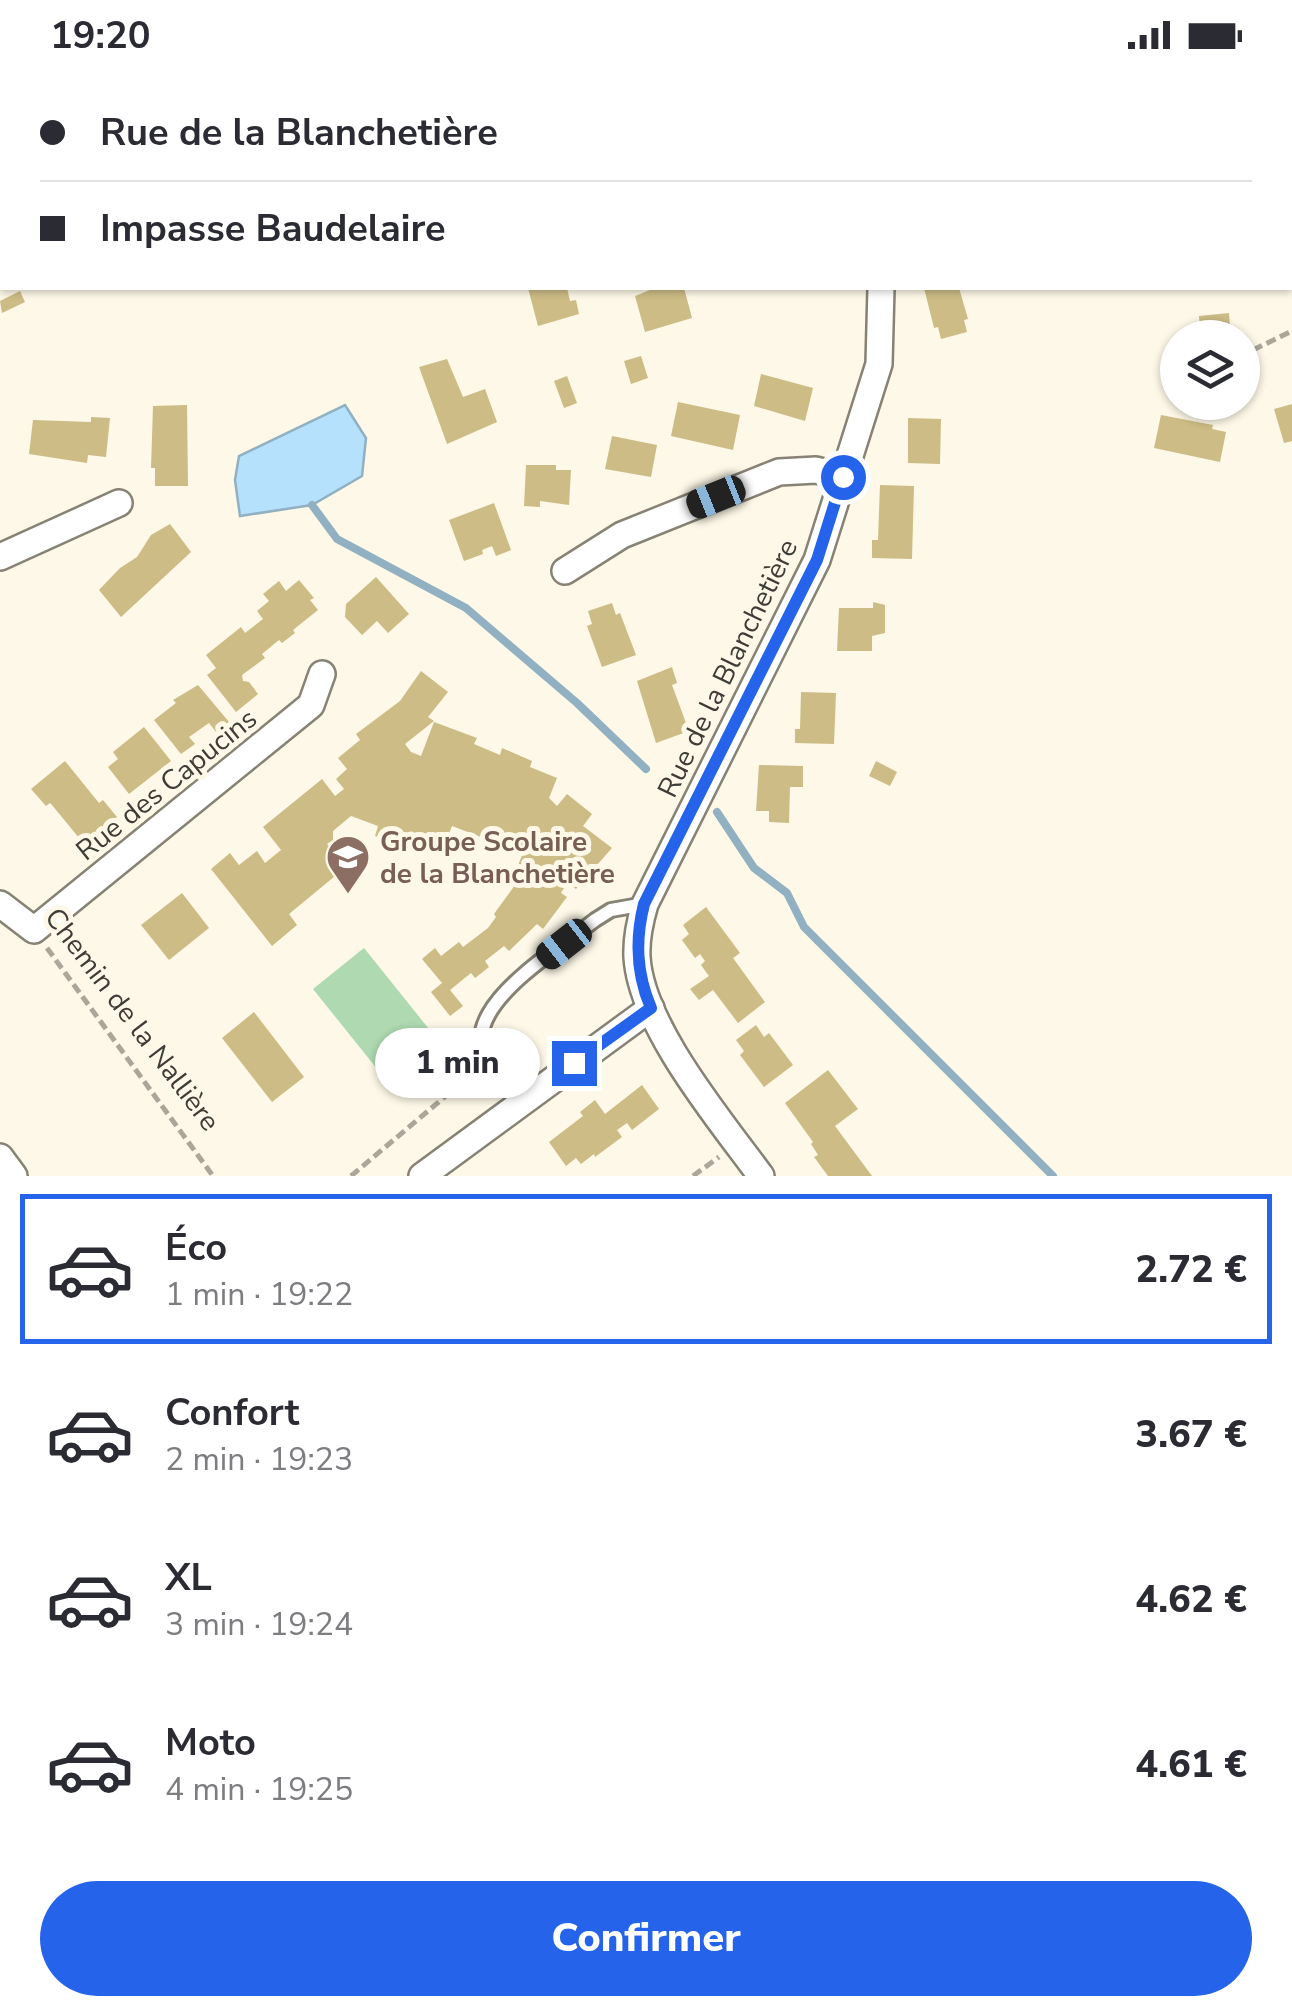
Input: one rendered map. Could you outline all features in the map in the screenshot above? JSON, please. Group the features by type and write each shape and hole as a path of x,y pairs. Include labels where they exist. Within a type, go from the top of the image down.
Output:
{"street":[{"name":"Rue de la Blanchetière","path":"761,1176 676,1054 652,1009 637,958 640,922 644,904 817,560 879,364 882,290"},
{"path":"566,571 622,535 779,472 816,470 843,477"},
{"path":"0,557 119,504"},
{"name":"Rue des Capucins","path":"34,930 311,704 322,674"},
{"name":"Chemin de la Nallière","path":"0,904 34,930"},
{"path":"422,1176 652,1009"},
{"path":"0,1157 14,1176"}],"lane":[{"path":"526,1098 502,1082 486,1062 482,1048 482,1025 501,993 611,910 644,904"}],"path":[{"path":"1260,347 1292,330"},
{"name":"Chemin de la Nallière","path":"34,930 213,1176"},
{"path":"351,1176 486,1062"}],"green space":[{"path":"364,948 437,1039 386,1080 313,989"}],"water":[{"path":"345,405 366,438 362,476 312,505 240,516 235,480 239,456"}],"building":[{"path":"529,290 567,290 570,301 576,300 579,314 538,326"},
{"path":"650,290 685,290 692,318 645,332 635,296"},
{"path":"924,290 960,290 968,319 964,320 967,332 941,339 938,327 934,328"},
{"path":"20,291 25,302 2,313 0,301"},
{"path":"1229,313 1230,320 1199,320 1199,316"},
{"path":"641,356 648,378 631,384 624,361"},
{"path":"447,359 463,397 485,389 497,422 447,444 419,367"},
{"path":"761,374 813,388 805,421 754,406"},
{"path":"567,376 577,403 564,408 554,381"},
{"path":"678,402 740,415 733,450 671,436"},
{"path":"1292,404 1292,441 1284,443 1274,409"},
{"path":"187,405 188,486 155,486 155,468 151,468 153,406"},
{"path":"91,417 110,418 106,457 88,455 87,463 29,454 33,420 91,422"},
{"path":"908,418 941,419 940,464 908,463"},
{"path":"1160,420 1187,420 1226,432 1220,462 1154,448"},
{"path":"612,436 657,445 651,477 605,469"},
{"path":"526,465 556,465 556,470 571,470 569,505 540,501 540,507 524,506"},
{"path":"880,485 914,486 912,559 872,558 872,540 878,540"},
{"path":"494,503 511,550 496,556 492,546 464,561 449,520"},
{"path":"170,524 191,552 121,617 99,590 137,557 151,535"},
{"path":"376,577 409,614 388,633 377,621 362,635 345,617 346,604"},
{"path":"299,580 314,598 310,600 318,610 242,675 243,681 249,682 258,694 236,712 207,675 216,668 206,655 241,627 245,633 263,619 257,611 269,601 263,594 279,581 286,591"},
{"path":"873,602 885,605 885,633 872,636 872,651 837,651 839,608 873,608"},
{"path":"612,603 616,615 620,613 636,655 602,667 587,626 592,624 588,611"},
{"path":"672,667 677,683 672,685 689,731 656,743 637,681"},
{"path":"421,671 448,692 428,717 434,721 405,744 411,752 421,756 434,722 477,738 474,744 500,755 502,748 532,761 530,767 557,778 549,798 557,806 567,794 592,814 583,826 612,848 576,889 567,883 561,893 567,897 543,929 537,924 509,951 504,946 485,961 489,967 475,978 471,973 450,990 463,1006 450,1016 431,992 442,983 422,959 435,948 441,956 459,942 463,947 488,928 518,881 513,878 523,853 452,826 444,847 417,836 411,850 375,836 378,826 351,816 333,831 333,840 327,844 346,867 289,914 297,925 272,946 211,869 230,853 239,865 257,851 265,863 281,850 263,827 322,779 335,796 344,789 336,779 347,769 338,758 360,740 356,734 400,701"},
{"path":"198,685 229,722 216,732 209,723 189,737 195,744 181,754 154,720 176,703 173,700"},
{"path":"801,692 836,693 834,744 795,743 795,729 800,729"},
{"path":"144,727 171,761 129,794 108,767 118,759 113,752"},
{"path":"65,761 99,803 103,800 117,817 84,844 52,805 46,806 31,789"},
{"path":"876,761 897,772 890,786 869,776"},
{"path":"759,765 803,766 803,787 790,787 789,823 769,822 769,811 756,811"},
{"path":"182,893 209,928 169,960 141,925"},
{"path":"706,907 740,953 733,958 765,1002 738,1023 713,990 699,1000 690,989 709,976 701,965 705,961 700,954 695,958 682,940 689,934 683,925"},
{"path":"254,1012 304,1077 272,1102 222,1038"},
{"path":"756,1025 764,1037 769,1033 793,1065 764,1087 740,1055 744,1051 736,1040"},
{"path":"828,1070 858,1109 835,1126 872,1176 828,1176 814,1157 818,1155 813,1142 785,1103"},
{"path":"642,1085 659,1109 632,1130 627,1123 617,1130 622,1137 595,1157 594,1154 581,1164 576,1158 566,1166 549,1142 583,1116 580,1112 595,1100 605,1114"}],"waterway":[{"path":"312,505 337,539 466,608 577,703 646,769"},
{"path":"717,812 754,868 787,893 804,927 1053,1176"}],"place":[{"name":"Groupe Scolaire de la Blanchetière","path":"348,895"}],"route":[{"path":"574,1063 651,1008 637,958 644,904 817,560 843,477"}]}
